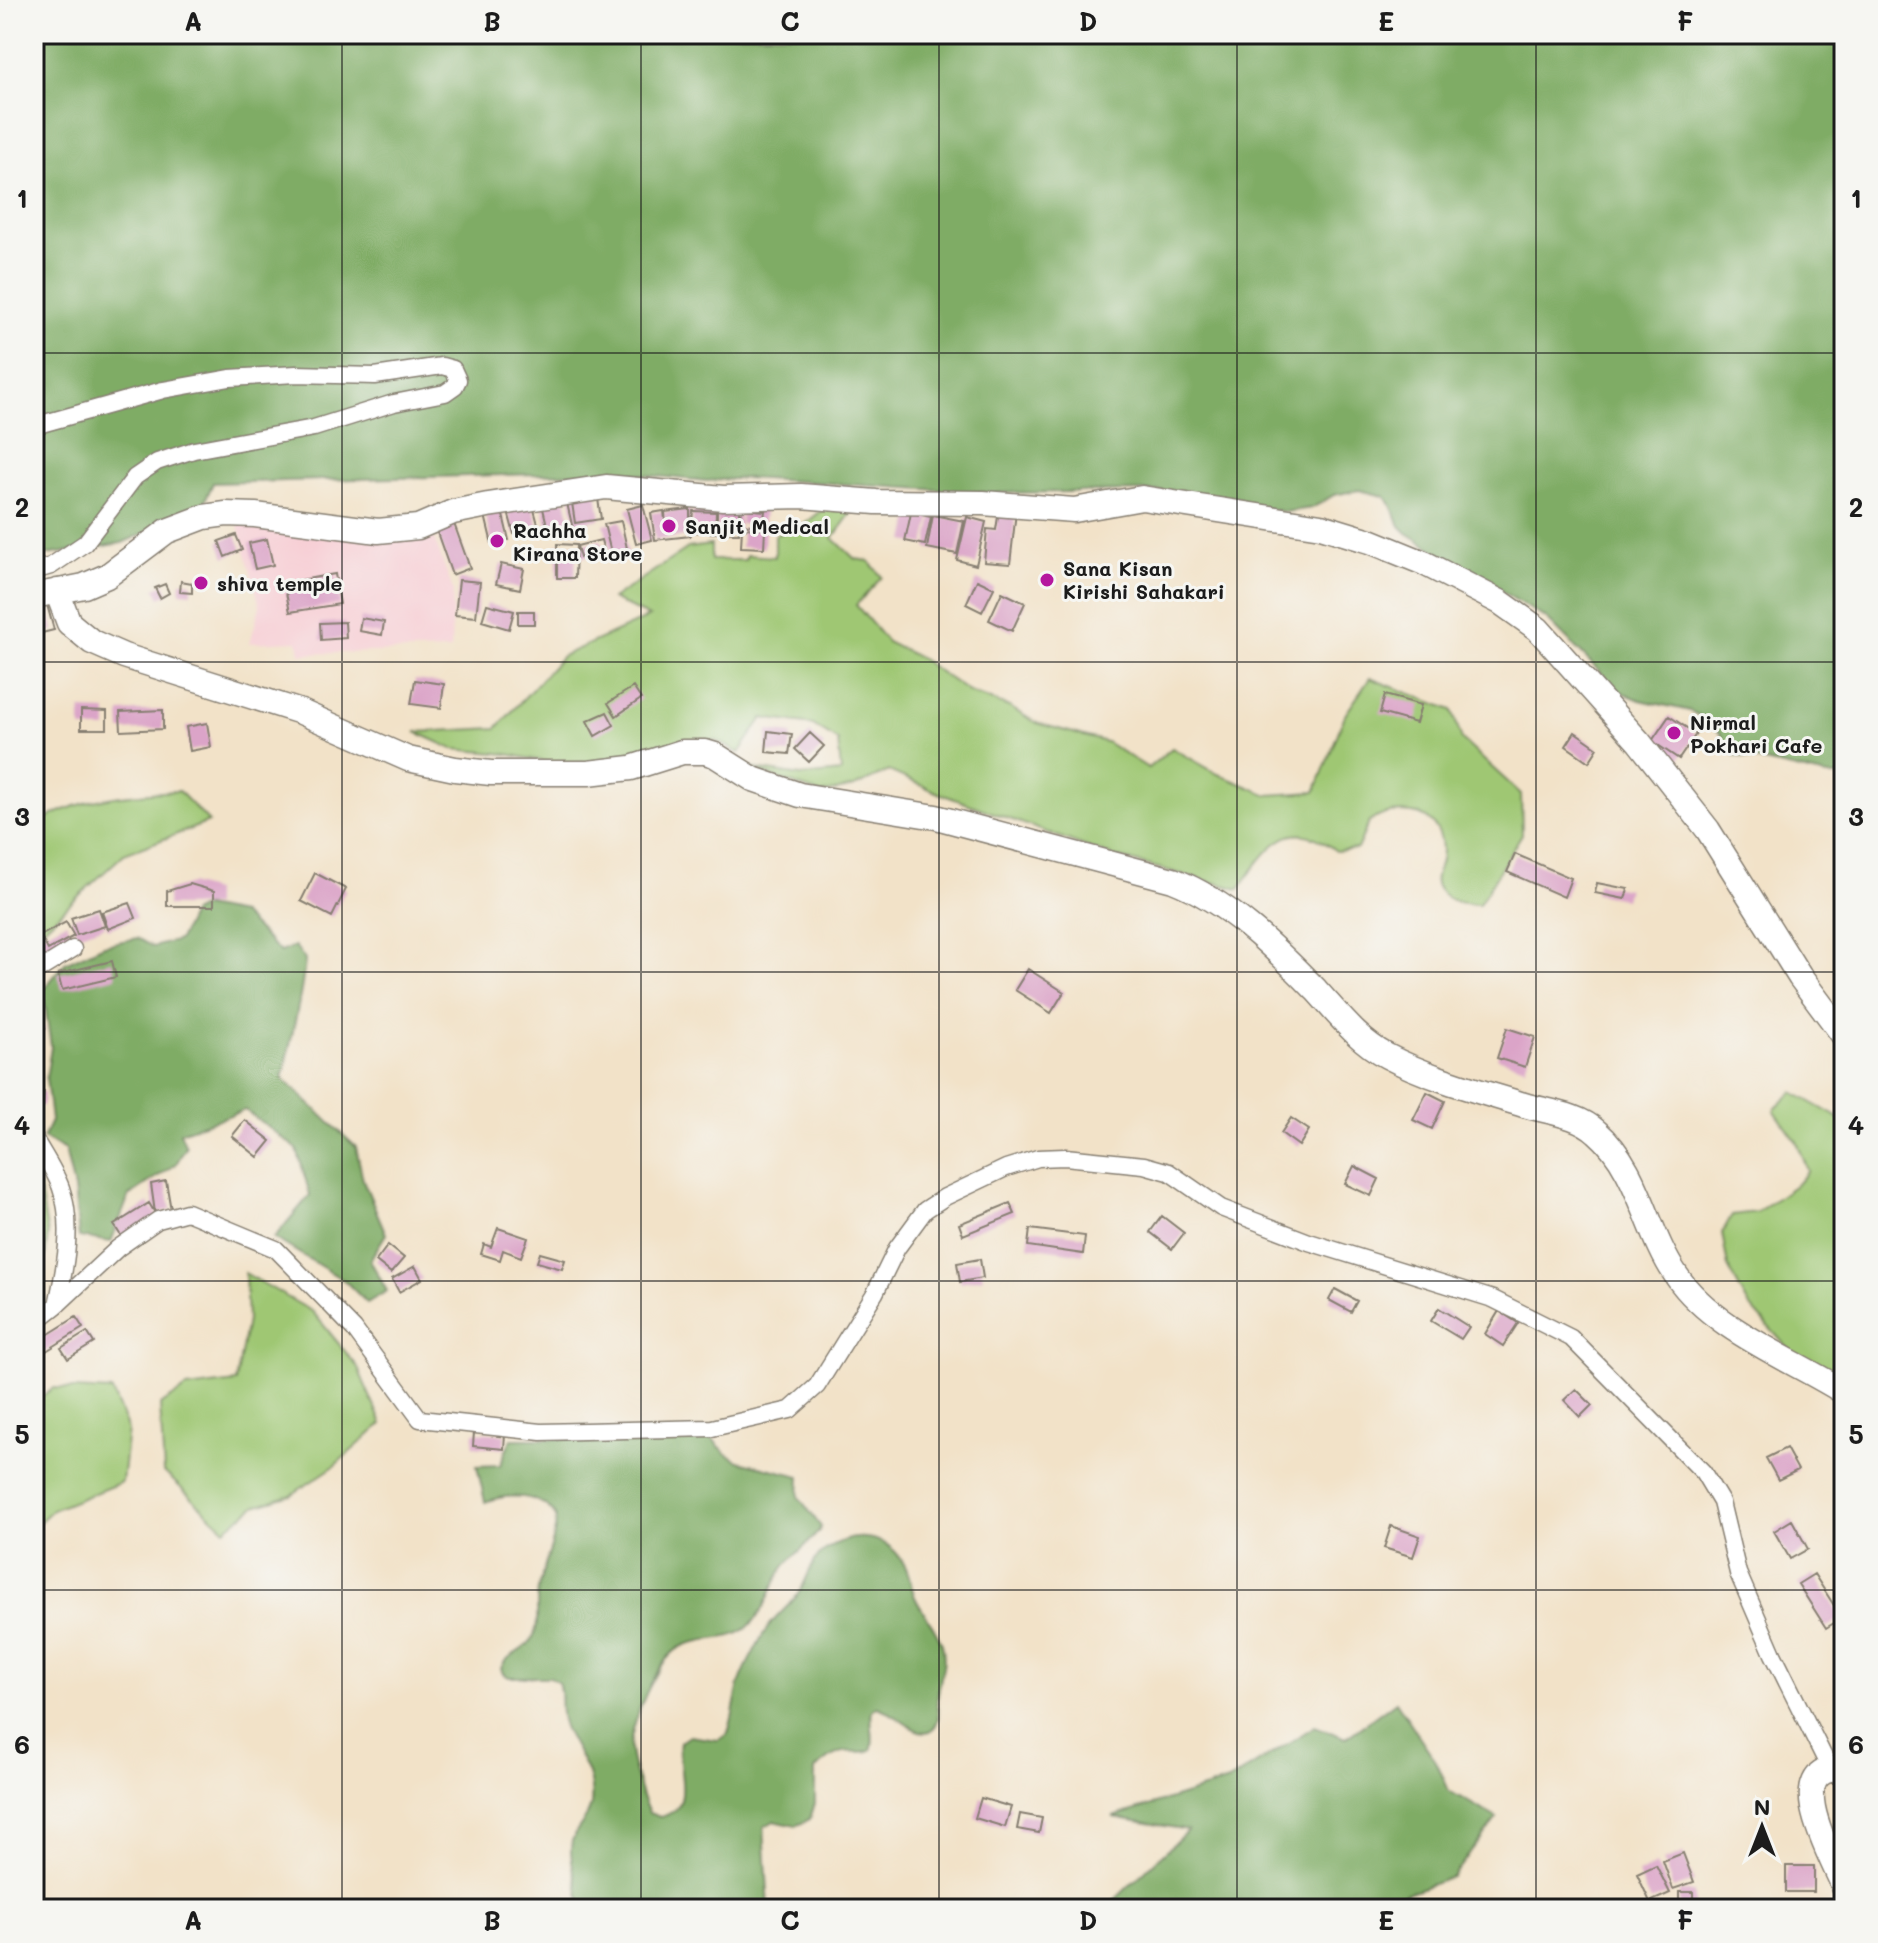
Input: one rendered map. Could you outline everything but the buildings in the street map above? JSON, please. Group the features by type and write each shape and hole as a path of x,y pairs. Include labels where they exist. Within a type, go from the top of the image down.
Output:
{"street":[{"path":"34,426 163,390 230,378 296,374 375,376 442,366 453,369 458,380 445,393 394,403 314,428 194,450 157,462 135,477 85,543 51,566 34,571"},
{"path":"1844,1036 1792,964 1708,830 1647,752 1538,629 1500,602 1424,563 1370,541 1321,526 1142,498 1074,510 801,496 723,498 606,487 453,512 418,527 378,531 255,515 204,517 167,531 107,576 84,586 46,593 69,623 92,642 124,656 301,712 408,759 491,773 588,773 631,768 682,752 705,752 753,779 800,795 936,817 1191,887 1243,922 1315,989 1358,1035 1386,1056 1453,1083 1561,1114 1592,1128 1606,1141 1628,1173 1667,1260 1689,1291 1712,1312 1750,1337 1844,1392"},
{"path":"34,973 73,949"},
{"path":"34,1138 61,1188 67,1222 65,1265 56,1306"},
{"path":"34,1323 118,1248 158,1220 187,1212 276,1249 354,1329 420,1419 541,1432 712,1428 790,1410 817,1386 875,1293 897,1248 925,1210 945,1197 1006,1168 1038,1158 1065,1157 1144,1165 1169,1172 1221,1208 1309,1242 1493,1299 1571,1338 1703,1472 1721,1502 1738,1573 1767,1641 1837,1772 1819,1776 1811,1797 1818,1827 1844,1887"}],"shaded area":[{"path":"233,506 434,538 453,590 451,650 300,654 298,641 250,643 260,606"}],"green space":[{"path":"34,34 1844,34 1844,776 1827,776 1734,755 1720,733 1706,719 1690,711 1640,700 1619,691 1548,620 1407,533 1384,496 1359,490 1334,495 1312,508 1285,512 1161,491 990,493 747,478 707,481 613,472 213,483 200,512 122,543 34,557"},
{"path":"826,507 855,508 833,538 855,559 869,561 882,577 856,605 887,642 918,657 969,692 1009,707 1037,723 1106,742 1148,768 1172,748 1218,774 1268,795 1315,792 1345,715 1370,678 1452,710 1462,740 1521,794 1522,834 1479,904 1452,900 1439,890 1436,879 1442,852 1440,836 1427,818 1406,812 1384,815 1369,822 1357,849 1336,851 1319,840 1291,835 1269,850 1239,889 1112,856 941,794 889,771 854,787 821,794 749,768 801,776 841,772 838,741 813,725 763,718 739,753 715,740 646,749 594,762 557,764 507,754 453,749 416,732 497,728 562,656 649,617 612,599 688,548 711,545 711,560 745,560 747,555 775,557 775,535 801,527"},
{"path":"179,791 209,822 124,854 34,937 34,826 86,803"},
{"path":"204,907 241,914 280,952 295,946 305,960 283,1079 356,1147 363,1180 386,1234 370,1260 387,1291 367,1303 345,1281 274,1238 310,1195 297,1149 245,1110 180,1132 186,1147 176,1164 129,1196 111,1242 79,1237 74,1189 65,1150 43,1138 51,1121 46,1078 51,1047 43,990 65,963 104,945 137,938 153,947 179,940 192,913"},
{"path":"1793,1092 1844,1121 1844,1380 1793,1354 1748,1304 1728,1267 1722,1233 1732,1215 1757,1212 1798,1183 1808,1171 1797,1142 1774,1110"},
{"path":"34,1161 48,1234 40,1296 34,1301"},
{"path":"245,1273 313,1312 357,1366 382,1424 333,1467 291,1495 255,1506 225,1529 164,1472 160,1405 187,1388 236,1382 247,1320"},
{"path":"53,1388 112,1391 128,1430 122,1482 52,1510 34,1527 34,1402"},
{"path":"711,1438 739,1461 800,1476 799,1497 821,1527 784,1567 761,1612 750,1625 734,1635 681,1647 663,1664 655,1677 640,1707 630,1748 637,1781 649,1813 660,1817 672,1812 678,1805 682,1797 680,1742 689,1736 718,1740 727,1735 742,1677 762,1637 796,1597 819,1556 846,1540 870,1538 880,1542 899,1556 906,1568 915,1597 944,1652 937,1696 938,1720 933,1728 923,1732 883,1709 877,1707 872,1710 871,1750 840,1753 815,1770 815,1803 810,1819 796,1826 774,1821 764,1827 769,1909 581,1909 571,1848 574,1836 590,1810 590,1781 563,1724 558,1682 550,1677 509,1677 503,1674 501,1668 507,1659 529,1644 535,1633 538,1590 554,1536 556,1517 542,1503 524,1497 503,1497 485,1502 477,1466 500,1465 511,1439"},
{"path":"1396,1701 1437,1763 1449,1791 1497,1818 1452,1877 1399,1896 1381,1909 1105,1909 1188,1830 1113,1817 1229,1781 1315,1726 1346,1738"}],"place":[{"name":"Sanjit Medical","path":"669,526"},
{"name":"Rachha Kirana Store","path":"497,541"},
{"name":"Sana Kisan Kirishi Sahakari","path":"1047,580"},
{"name":"shiva temple","path":"201,583"},
{"name":"Nirmal Pokhari Cafe","path":"1674,733"}]}
